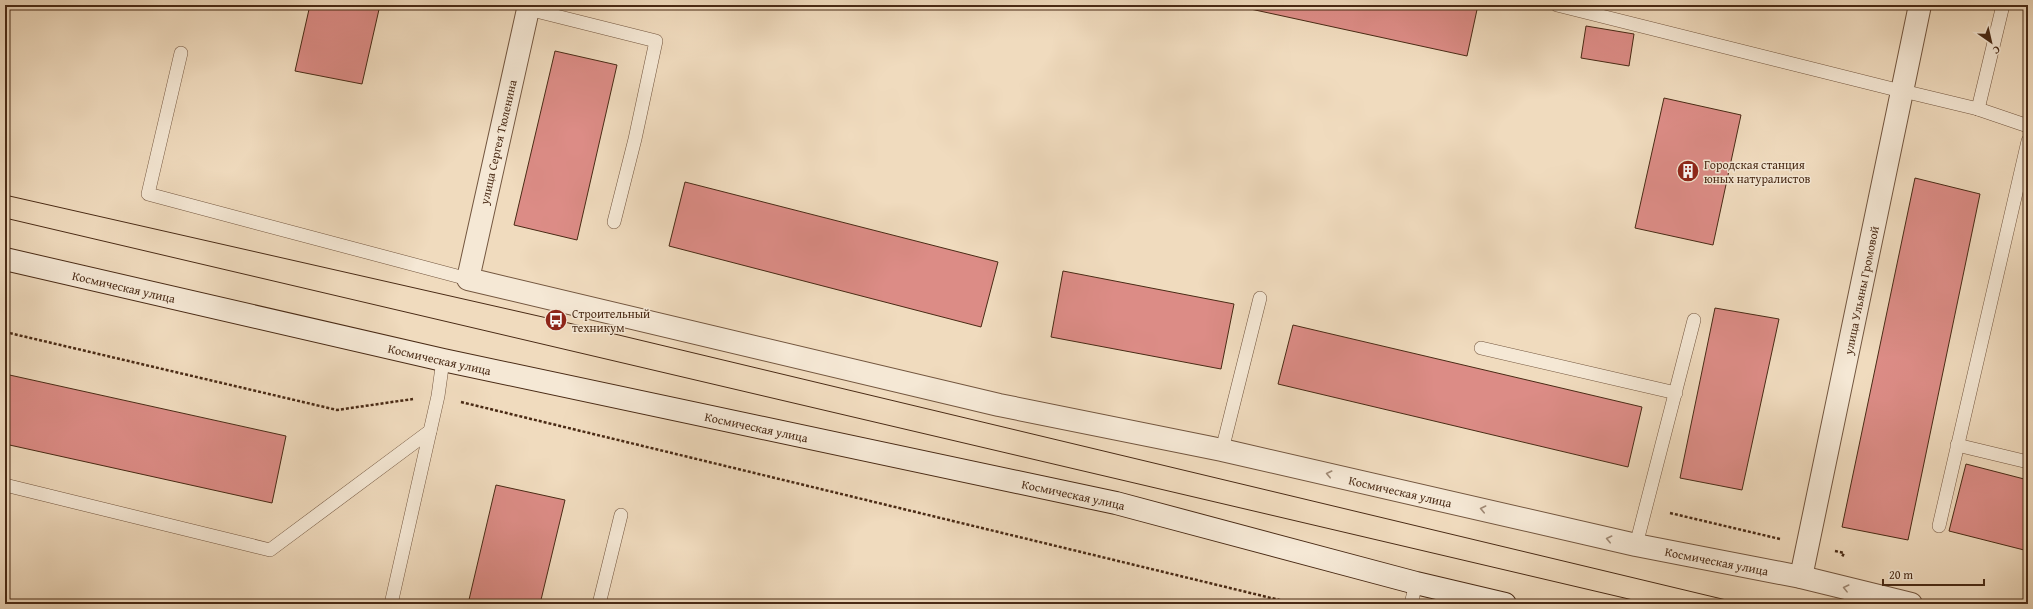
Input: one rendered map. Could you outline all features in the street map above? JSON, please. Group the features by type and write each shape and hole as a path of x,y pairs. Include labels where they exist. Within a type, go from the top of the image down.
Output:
{"street":[{"name":"улица Ульяны Громовой","path":"1801,577 1920,5"},
{"name":"улица Сергея Тюленина","path":"468,279 529,7"},
{"name":"Космическая улица","path":"5,260 443,360 1116,504 1413,594 1505,604"},
{"name":"Космическая улица","path":"468,279 999,405 1222,450 1636,545 1801,577 1911,604"}],"lane":[{"path":"1557,5 1978,109 2028,126"},
{"path":"1978,109 2003,5"},
{"path":"529,7 656,41 635,139 614,222"},
{"path":"181,54 148,194 468,279"},
{"path":"1939,526 2028,141"},
{"path":"1222,450 1260,298"},
{"path":"1636,545 1694,320"},
{"path":"1481,348 1676,393"},
{"path":"391,604 438,396 443,360"},
{"path":"5,485 270,550 430,431"},
{"path":"1957,445 2028,462"},
{"path":"599,604 621,515"}],"path":[{"path":"5,332 337,410 438,396 1296,604"}],"building":[{"path":"310,5 380,5 362,84 295,71"},
{"path":"1232,5 1478,5 1467,56"},
{"path":"1586,26 1634,34 1629,66 1581,58"},
{"path":"555,51 617,65 577,240 514,225"},
{"name":"Городская станция юных натуралистов","path":"1664,98 1741,115 1713,245 1635,228"},
{"path":"1915,178 1980,194 1908,540 1842,527"},
{"path":"685,182 998,262 981,327 669,246"},
{"path":"1063,271 1234,304 1221,369 1051,337"},
{"path":"1715,308 1779,319 1742,490 1680,478"},
{"path":"1293,325 1642,407 1628,467 1278,384"},
{"path":"5,374 286,436 272,503 5,444"},
{"path":"1966,464 2028,480 2028,551 1949,531"},
{"path":"496,485 565,500 540,604 468,604"}],"tram line":[{"path":"5,195 556,320 1743,604"},
{"path":"5,218 1650,604"}],"place":[{"name":"Городская станция юных натуралистов","path":"1688,171"},
{"name":"Строительный техникум","path":"556,320"}]}
